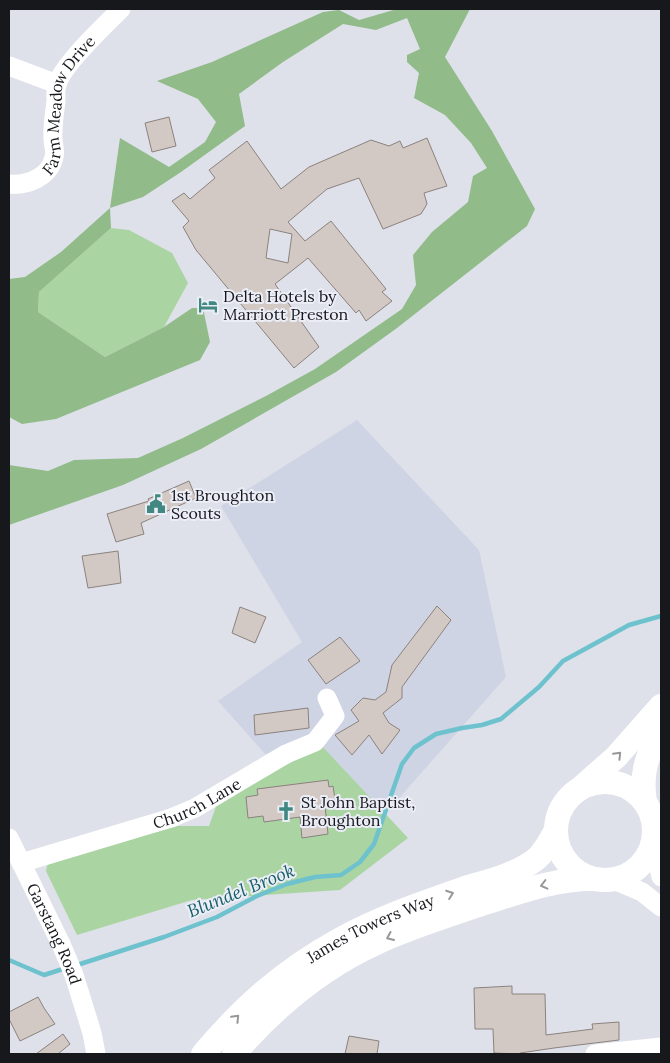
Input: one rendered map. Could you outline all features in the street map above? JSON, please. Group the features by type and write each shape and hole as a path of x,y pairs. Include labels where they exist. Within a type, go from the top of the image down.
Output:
{"main road":[{"path":"661,706 616,757 572,794 559,811 555,832 558,848 566,862 577,873 603,880 628,875 640,867 648,855 653,842 653,821 645,802 642,785 650,751 661,734"},
{"path":"582,787 595,783 609,782 623,785 635,792 645,802"},
{"name":"James Towers Way","path":"203,1054 247,1006 308,958 369,925 523,867 542,854 555,832"},
{"name":"James Towers Way","path":"234,1054 272,1014 294,996 344,960 372,945 403,931 543,885 563,881 603,880"}],"street":[{"name":"Farm Meadow Drive","path":"9,184 16,185 36,179 45,174 53,164 55,155 53,122 57,84 72,60 121,9"},
{"path":"9,66 57,84"},
{"name":"Church Lane","path":"21,864 171,818 194,808 286,754 315,742 335,716 327,698"},
{"name":"Garstang Road","path":"9,838 67,958 101,1049"},
{"path":"653,842 661,878"},
{"path":"603,880 642,892 661,907"},
{"path":"595,1054 661,1047"}],"shaded area":[{"path":"357,420 479,550 506,677 385,814 322,746 265,754 218,701 302,642 221,506"}],"green space":[{"path":"397,9 470,9 445,57 492,131 535,209 527,226 397,328 336,372 201,449 123,485 9,525 9,465 48,471 74,460 138,458 183,438 315,369 402,309 416,285 413,255 432,232 468,202 473,176 487,168 471,143 445,115 414,98 419,73 407,62 407,55 420,49 407,18 376,30 343,24 283,62 239,94 245,126 143,197 110,208 120,138 169,167 205,142 216,122 198,99 157,81 212,62 323,12 339,10 359,20"},
{"path":"110,208 111,228 39,292 38,312 105,357 164,327 192,308 203,308 210,342 200,360 56,419 22,424 9,417 9,279 25,277 61,252"},
{"path":"111,228 129,230 172,253 188,283 164,327 105,357 38,312 39,292"},
{"path":"322,746 408,838 340,890 192,900 77,935 46,871 50,861 178,826 209,826 218,801"}],"building":[{"path":"169,117 176,146 152,152 145,123"},
{"path":"427,138 447,186 424,193 427,204 421,214 383,229 359,178 327,189 288,222 305,241 331,221 386,289 382,292 392,301 366,321 359,310 356,313 308,258 275,284 319,347 294,368 196,250 183,227 189,221 172,201 184,193 190,199 215,178 209,170 247,141 281,189 309,167 371,140 389,146 400,141 403,148","holes":["270,229 292,234 288,263 266,258"]},
{"path":"189,481 196,498 141,523 144,534 116,542 107,514 149,501 148,499"},
{"path":"118,551 121,583 88,588 82,556"},
{"path":"437,606 451,620 402,687 402,698 383,713 389,723 400,730 382,754 369,735 352,755 335,735 359,721 351,710 363,698 375,700 386,692 392,665"},
{"path":"240,607 266,617 255,643 232,633"},
{"path":"340,637 360,661 326,684 308,660"},
{"path":"308,708 309,728 255,735 254,715"},
{"name":"St John Baptist, Broughton","path":"328,780 329,787 333,786 336,805 325,806 328,834 302,838 300,817 264,822 263,816 248,818 246,797 258,795 257,789"},
{"path":"512,986 512,994 545,994 546,1035 593,1029 592,1024 619,1022 619,1040 520,1054 494,1053 493,1029 475,1029 474,988"},
{"path":"38,997 55,1024 20,1041 9,1019 9,1012"},
{"path":"63,1034 70,1044 58,1054 36,1054"},
{"path":"349,1036 379,1041 377,1054 345,1054"}],"waterway":[{"name":"Blundel Brook","path":"74,966 164,937 217,917 257,896 287,884 315,877 341,875 360,862 374,844 402,764 414,748 436,734 482,725 501,719 539,687 563,661 629,625 661,616"},
{"name":"Blundel Brook","path":"9,960 44,975 66,968"}],"place":[{"name":"Delta Hotels by Marriott Preston","path":"208,305"},
{"name":"1st Broughton Scouts","path":"156,504"},
{"name":"St John Baptist, Broughton","path":"286,811"}]}
